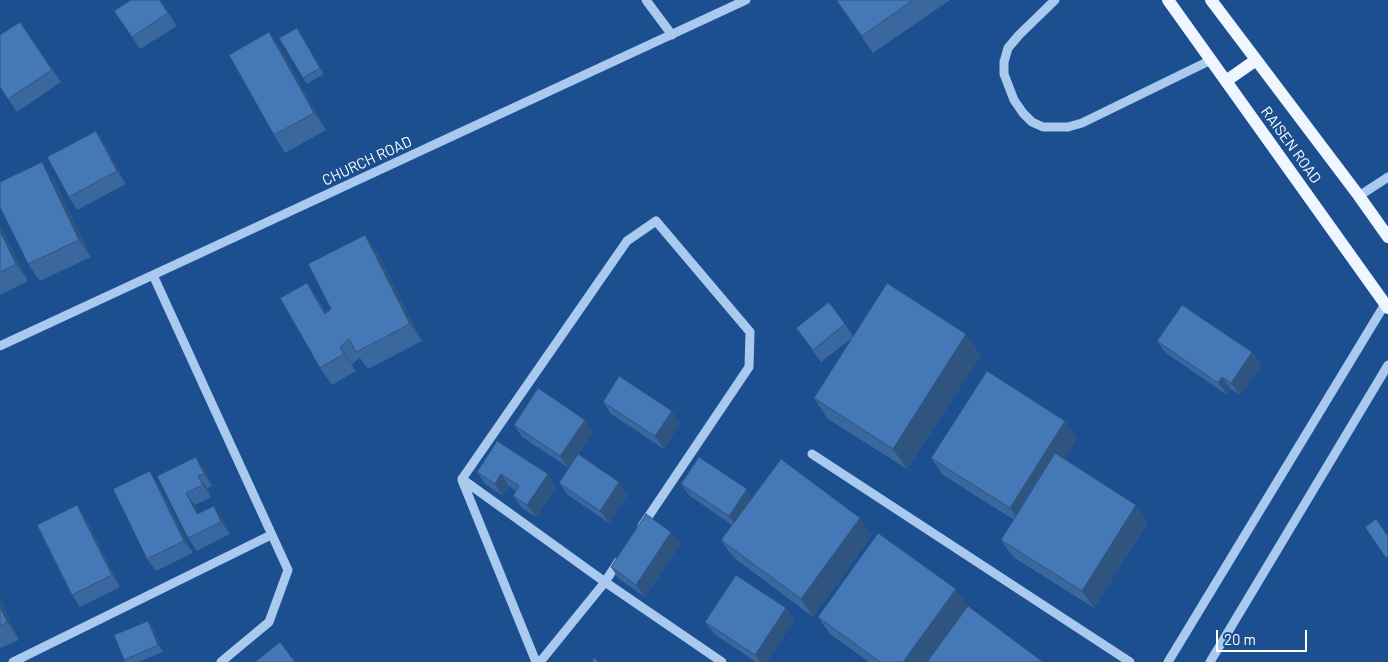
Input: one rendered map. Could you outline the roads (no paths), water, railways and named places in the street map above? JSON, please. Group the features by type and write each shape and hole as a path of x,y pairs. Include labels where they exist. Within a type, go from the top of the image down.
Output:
{"main road":[{"name":"RAISEN ROAD","path":"1168,0 1387,306"},
{"name":"RAISEN ROAD","path":"1215,2 1388,237"},
{"path":"1226,81 1256,60"}],"street":[{"path":"646,0 672,35"},
{"name":"CHURCH ROAD","path":"0,346 746,0"},
{"path":"1055,0 1008,48 1004,62 1004,74 1014,100 1032,122 1043,127 1068,128 1082,124 1211,60"},
{"path":"1359,196 1388,177"},
{"path":"462,479 627,241 656,221 750,332 749,367 638,532"},
{"path":"153,275 288,570 269,622 221,662"},
{"path":"1168,662 1387,306"},
{"path":"1210,662 1388,365"},
{"path":"812,454 1130,662"},
{"path":"462,479 605,582 722,662"},
{"path":"462,479 536,662"},
{"path":"13,662 271,535"},
{"path":"540,662 605,582 622,557"}]}
